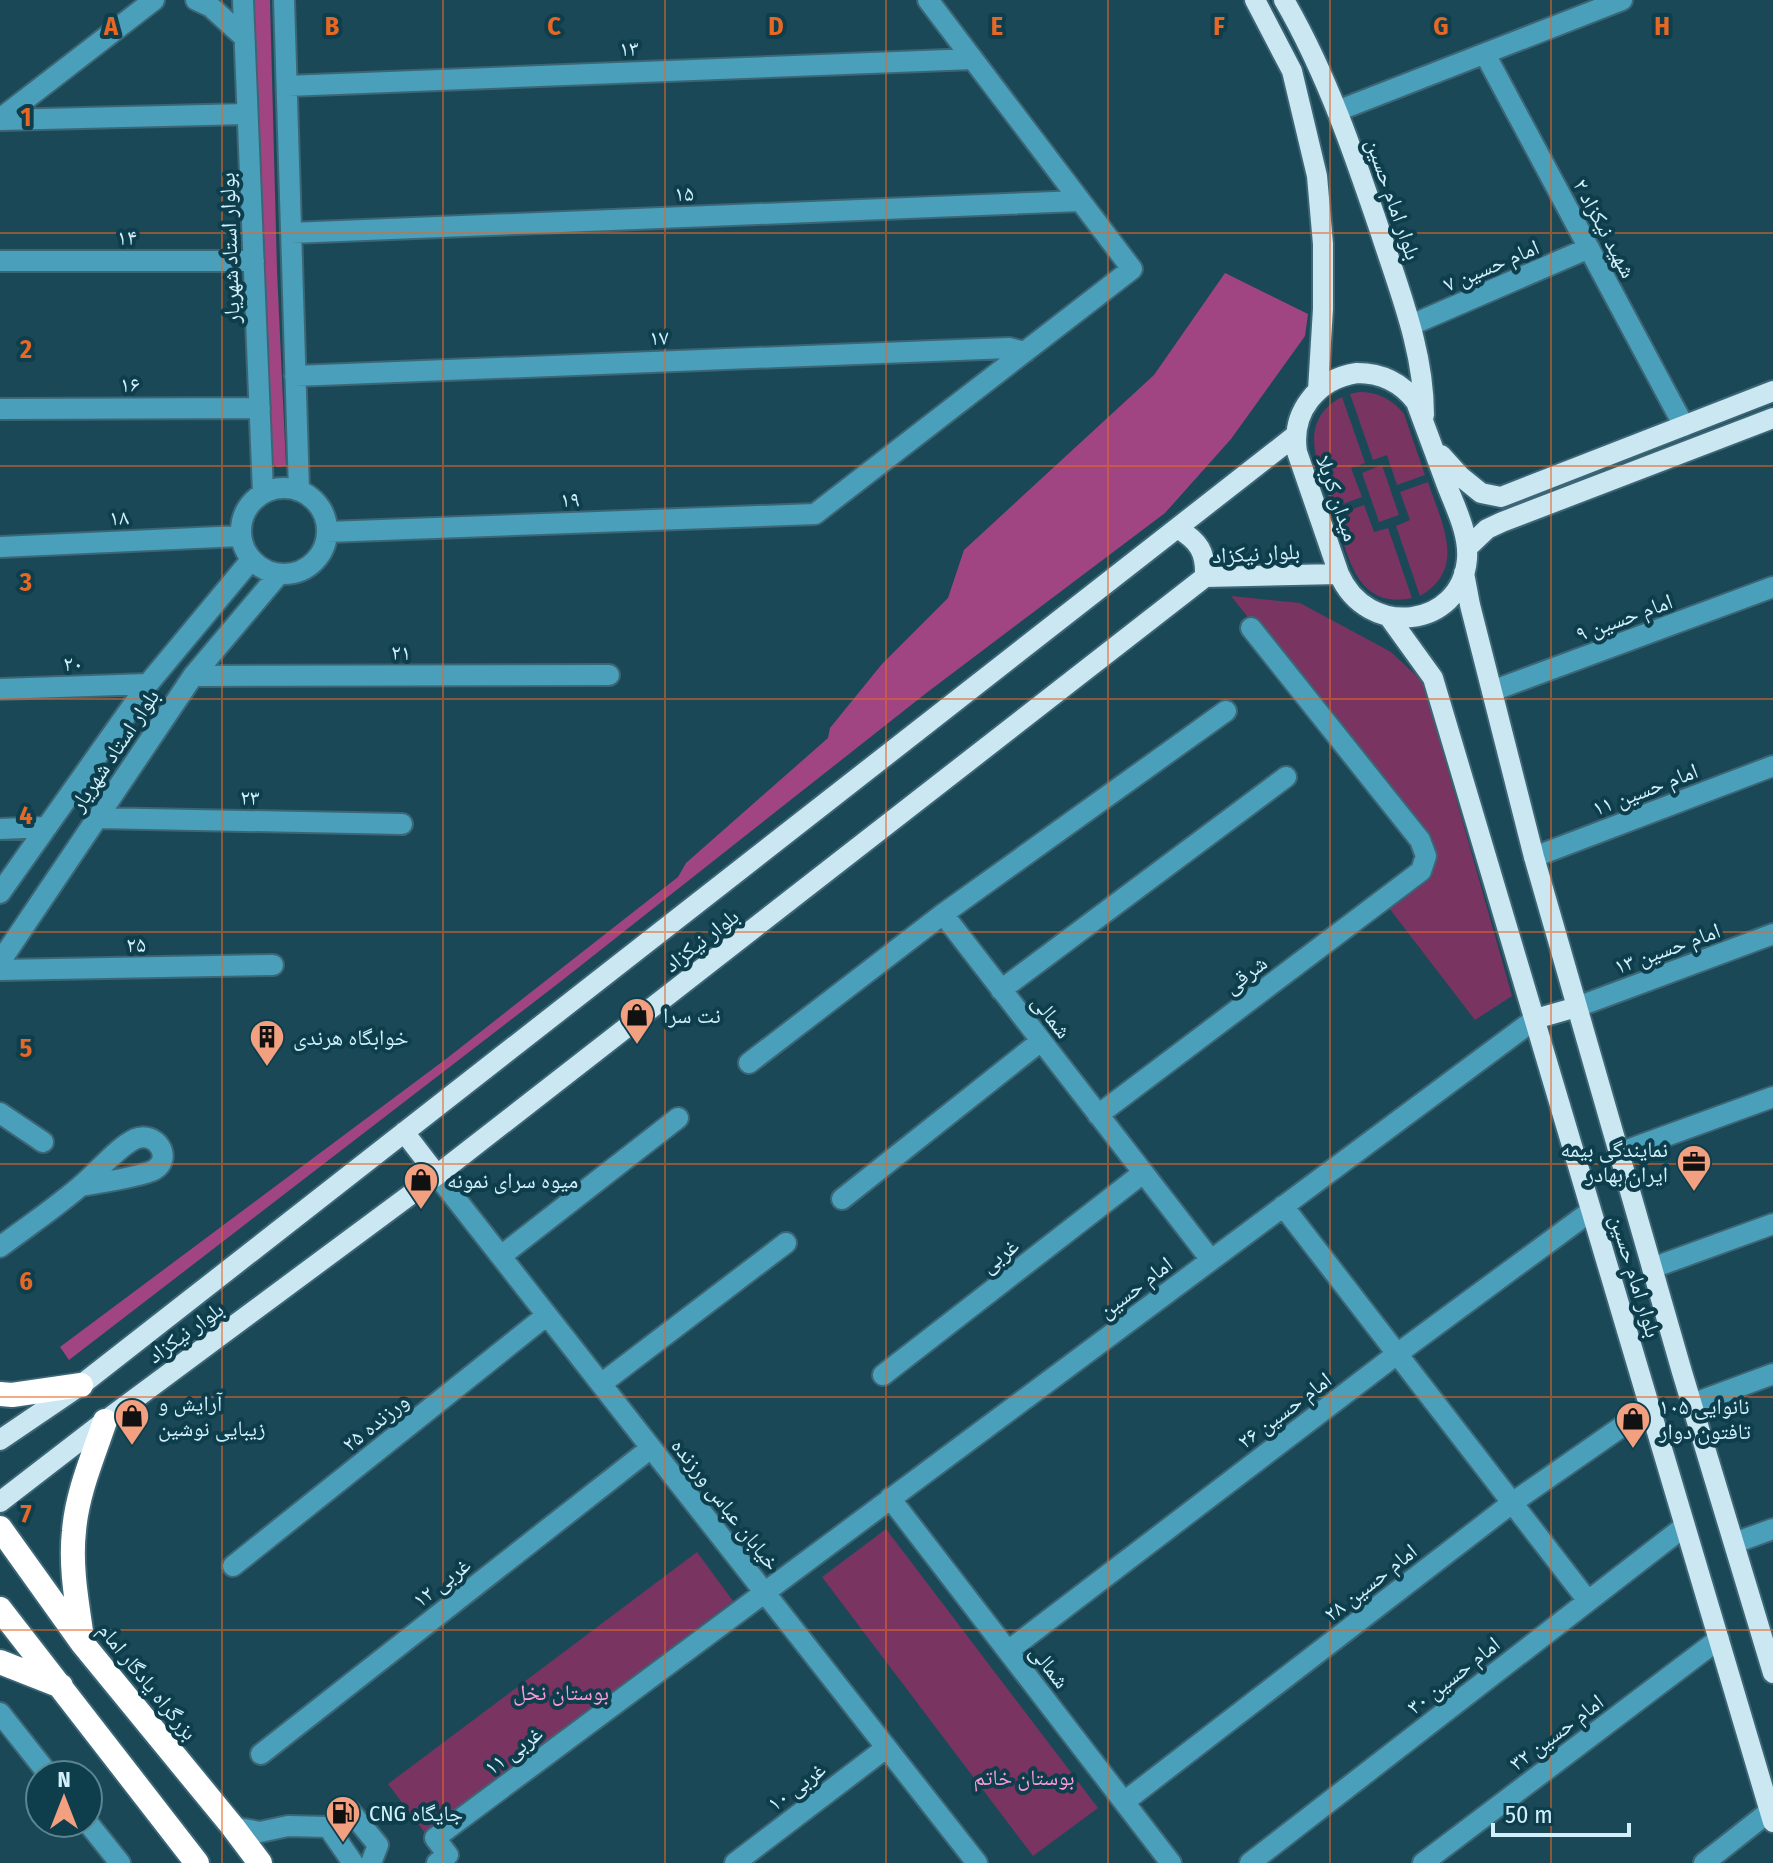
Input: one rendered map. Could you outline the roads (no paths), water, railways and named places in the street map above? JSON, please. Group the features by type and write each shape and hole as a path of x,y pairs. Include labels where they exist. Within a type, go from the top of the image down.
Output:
{"highway":[{"path":"0,1394 81,1385"},
{"path":"83,1644 74,1576 74,1531 82,1489 105,1421"},
{"name":"بزرگراه یادگار امام","path":"0,1528 83,1644 260,1863"},
{"path":"0,1609 197,1863"},
{"path":"0,1662 62,1687"}],"main road":[{"path":"1255,0 1292,71 1317,176 1323,244 1318,390"},
{"name":"بلوار امام حسین","path":"1284,0 1299,26 1350,142 1411,325 1424,388 1424,423"},
{"path":"1318,390 1332,380 1366,373 1398,384 1411,395 1463,531 1467,548 1464,573 1456,589 1438,607 1415,617 1389,617"},
{"name":"میدان کربلا","path":"1318,390 1299,418 1297,452 1347,590 1372,612 1389,617"},
{"path":"1433,447 1481,493 1501,497 1773,391"},
{"path":"1467,548 1487,529 1502,522 1773,418"},
{"name":"بلوار نیکزاد","path":"0,1440 81,1385 1296,435"},
{"path":"1177,528 1191,536 1201,548 1206,562 1205,577"},
{"name":"بلوار امام حسین","path":"1464,573 1534,857 1652,1268 1773,1671"},
{"name":"بلوار نیکزاد","path":"0,1502 437,1175 1205,577 1339,574"},
{"name":"بلوار امام حسین","path":"1389,617 1433,678 1772,1816"},
{"path":"1535,1019 1577,1007"},
{"path":"404,1132 437,1175"}],"street":[{"path":"0,120 154,0"},
{"path":"196,0 211,7 244,37"},
{"name":"بولوار استاد شهریار","path":"243,0 263,493"},
{"path":"284,0 299,491"},
{"path":"928,0 1132,269 1025,352"},
{"path":"1337,111 1622,0"},
{"name":"شهید نیکزاد ۲","path":"1485,54 1684,426"},
{"name":"۱۳","path":"287,86 973,59"},
{"path":"0,120 247,114"},
{"name":"۱۵","path":"291,233 1080,201"},
{"name":"امام حسین ۷","path":"1411,325 1589,248"},
{"name":"۱۴","path":"0,261 254,261"},
{"name":"۱۷","path":"295,376 1009,348 1025,352"},
{"name":"۱۹","path":"327,532 815,514 1025,352"},
{"name":"۱۶","path":"0,409 260,408"},
{"path":"284,488 299,491 312,499 325,519 327,532 324,546 307,568 293,573 269,572 251,560 244,549 240,536 241,522 247,509 263,493 284,488"},
{"name":"۱۸","path":"0,547 240,536"},
{"name":"بلوار استاد شهریار","path":"0,893 148,684 251,560"},
{"name":"بلوار استاد شهریار","path":"0,962 193,676 279,574"},
{"name":"امام حسین ۹","path":"1492,691 1773,587"},
{"name":"شرقی","path":"1098,1115 1421,871 1426,856 1420,840 1251,628"},
{"name":"۲۱","path":"193,676 609,675"},
{"name":"۲۰","path":"0,689 148,684"},
{"path":"749,1063 943,914 1226,711"},
{"name":"امام حسین ۱۱","path":"1534,857 1773,766"},
{"path":"1001,990 1286,777"},
{"name":"۲۳","path":"97,818 402,824"},
{"path":"0,829 47,827"},
{"name":"شمالی","path":"943,914 1211,1260"},
{"name":"امام حسین ۱۳","path":"1577,1007 1773,934"},
{"name":"۲۵","path":"0,970 273,965"},
{"name":"امام حسین","path":"764,1592 1535,1019"},
{"path":"842,1199 1041,1041"},
{"path":"1619,1153 1773,1097"},
{"path":"0,1113 43,1142"},
{"path":"501,1256 678,1118"},
{"name":"غربی","path":"883,1375 1143,1173"},
{"name":"خیابان عباس ورزنده","path":"437,1175 977,1863"},
{"path":"0,1247 81,1186"},
{"path":"1283,1206 1588,1601"},
{"name":"امام حسین ۲۶","path":"1008,1651 1397,1354 1591,1211"},
{"path":"1652,1268 1773,1224"},
{"path":"601,1384 786,1243"},
{"name":"ورزنده ۲۵","path":"233,1566 547,1315"},
{"path":"1692,1404 1773,1374"},
{"name":"امام حسین ۲۸","path":"1124,1802 1512,1503 1650,1407"},
{"name":"غربی ۱۲","path":"261,1754 651,1448"},
{"name":"شمالی","path":"890,1498 1171,1863"},
{"name":"امام حسین ۳۰","path":"1250,1863 1685,1526"},
{"path":"1734,1543 1773,1529"},
{"name":"غربی ۱۱","path":"437,1863 448,1855 435,1838 764,1592"},
{"name":"امام حسین ۳۲","path":"1423,1863 1719,1639"},
{"path":"0,1713 36,1759"},
{"name":"غربی ۱۰","path":"735,1863 886,1748"},
{"path":"233,1827 260,1832 288,1826 328,1827 350,1811 374,1854"},
{"path":"1704,1863 1772,1816"},
{"path":"328,1827 353,1863"},
{"path":"101,1839 120,1863"}],"place":[{"name":"نت سرا","path":"637,1046"},
{"name":"خوابگاه هرندی","path":"267,1068"},
{"name":"نمایندگی بیمه ایران بهادر","path":"1694,1193"},
{"name":"میوه سرای نمونه","path":"421,1211"},
{"name":"آرایش و زیبایی نوشین","path":"132,1447"},
{"name":"نانوایی ۱۰۵ تافتون دوار","path":"1633,1450"},
{"name":"CNG جایگاه","path":"343,1844"}],"park label":[{"name":"بوستان نخل","path":"561,1692"},
{"name":"بوستان خاتم","path":"1024,1777"}]}
